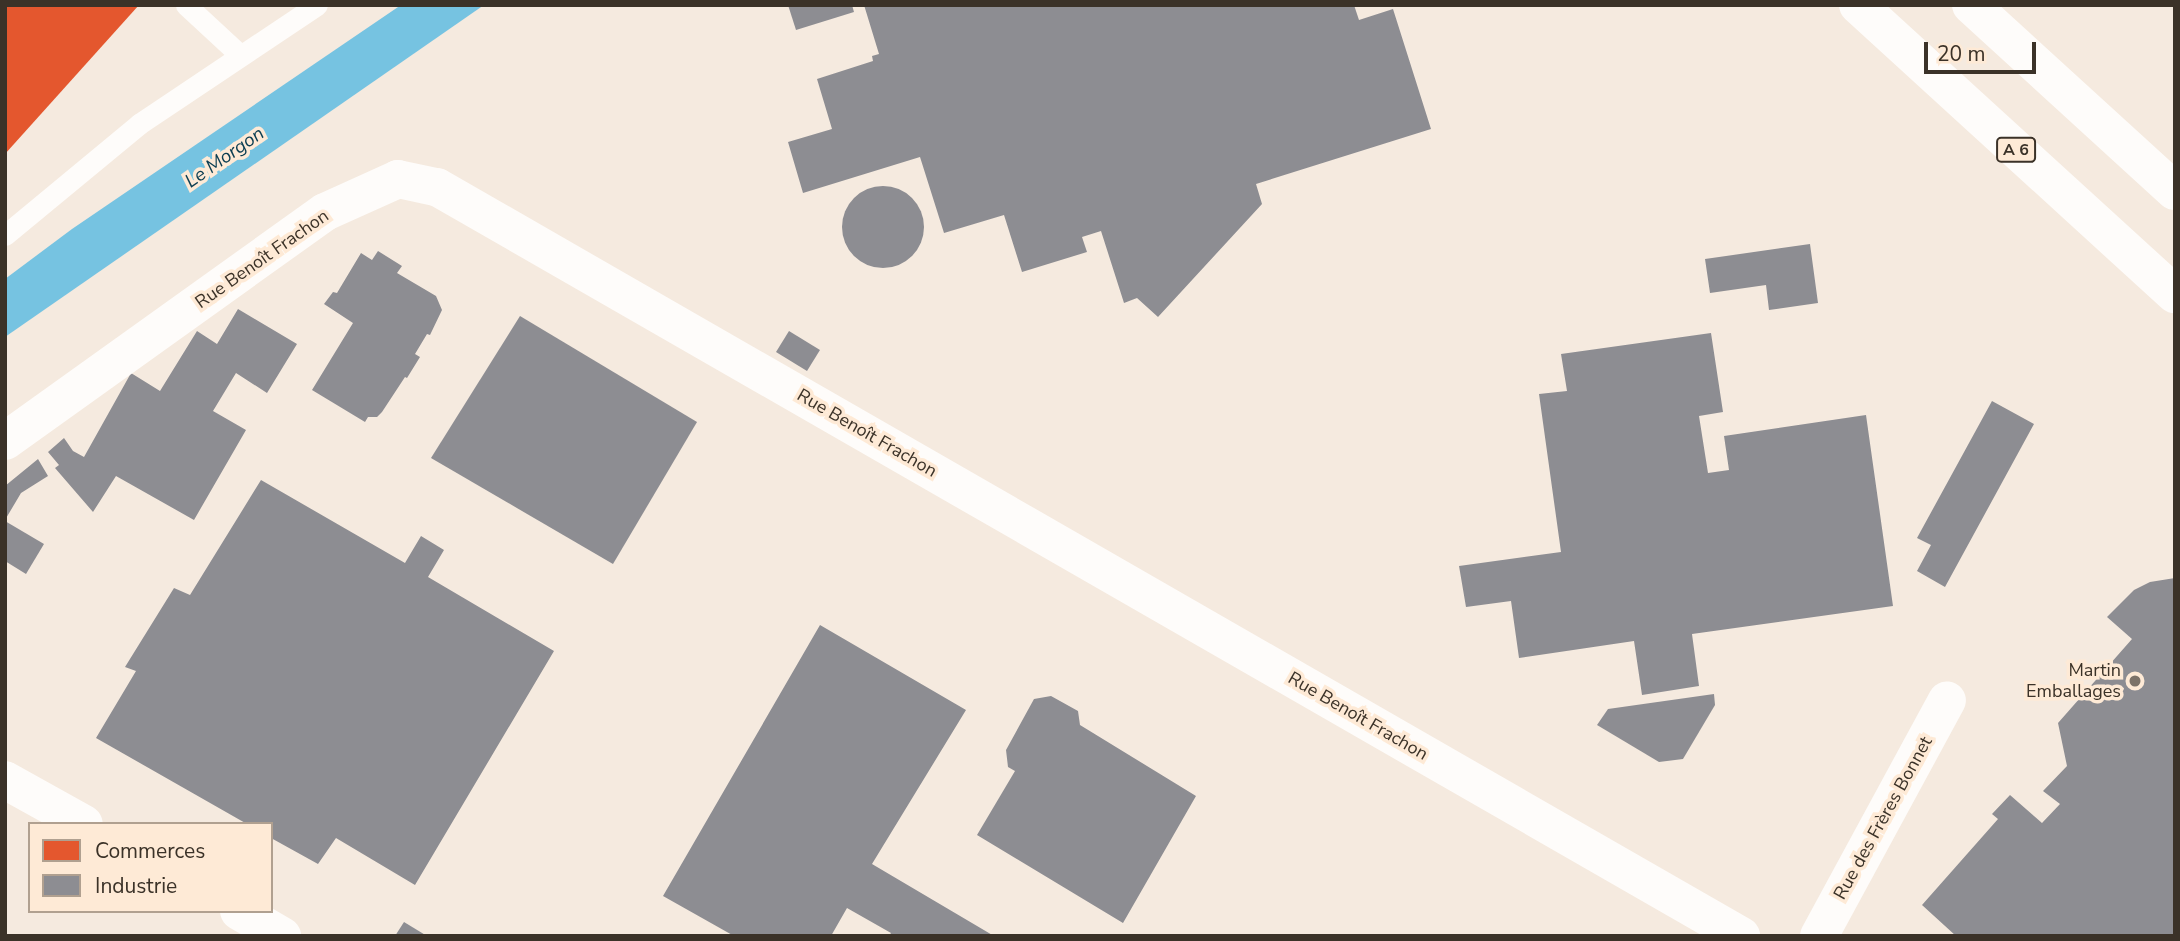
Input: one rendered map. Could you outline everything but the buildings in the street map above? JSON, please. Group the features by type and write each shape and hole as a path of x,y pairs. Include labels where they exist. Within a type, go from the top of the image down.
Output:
{"main road":[{"name":"A 6","path":"1858,5 2175,294"},
{"path":"1970,5 2175,191"},
{"name":"Rue Benoît Frachon","path":"5,441 326,212 398,179 437,187 1741,936"},
{"name":"Rue des Frères Bonnet","path":"1819,936 1947,700"},
{"path":"5,780 80,822"},
{"path":"242,913 282,936"}],"lane":[{"path":"186,5 240,55"},
{"path":"5,235 139,124 317,5"}],"water":[{"name":"Le Morgon","path":"401,5 484,5 5,337 5,279 72,229"}],"place":[{"name":"Martin Emballages","path":"2135,681"}]}
